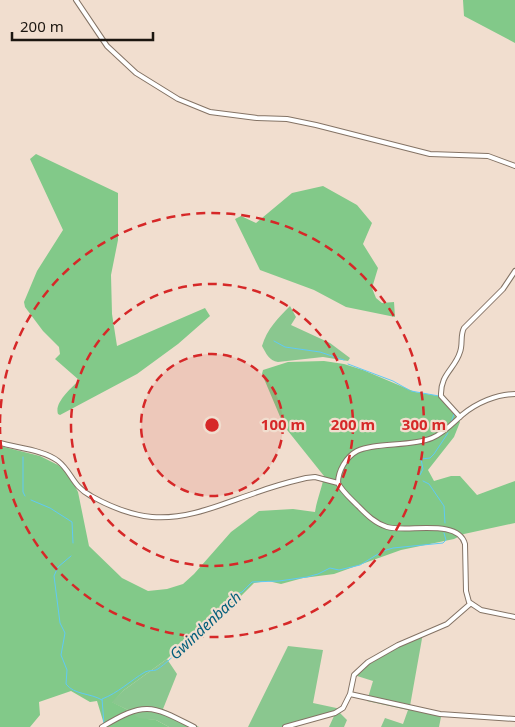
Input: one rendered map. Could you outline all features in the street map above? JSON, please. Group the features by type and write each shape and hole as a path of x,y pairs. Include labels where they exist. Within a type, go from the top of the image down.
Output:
{"street":[{"path":"76,0 107,46 136,73 178,99 210,112 257,118 287,119 430,154 488,156 515,166"},
{"path":"460,417 441,396 441,386 460,352 464,328 503,289 515,271"},
{"path":"515,394 489,399 460,417 440,434 426,440 359,450 345,463 338,476 338,483 346,495 381,525 395,528 446,529 461,534 465,544 466,592 470,604 481,610 515,617"},
{"path":"0,443 51,457 61,464 83,492 124,510 152,517 172,517 198,512 306,478 315,477 338,483"},
{"path":"285,727 335,713 343,708 350,694 354,676 368,662 398,644 447,624 470,604"},
{"path":"350,694 440,714 515,719"},
{"path":"102,727 136,710 146,708 160,711 194,727"}],"green space":[{"path":"463,0 515,0 515,43 464,16"},
{"path":"36,154 118,193 118,240 111,275 112,314 117,346 205,308 210,316 178,344 137,374 60,415 57,409 61,400 79,380 55,359 60,354 59,347 43,331 25,307 24,302 37,271 63,230 30,159"},
{"path":"323,186 357,205 372,223 363,244 378,268 372,288 376,298 382,303 394,302 395,317 346,307 314,290 260,270 235,219 241,216 256,223 292,193"},
{"path":"290,306 296,317 291,325 330,343 350,358 348,361 323,357 278,362 270,358 262,346 264,340 273,324"},
{"path":"324,361 344,364 363,370 415,392 439,396 460,422 454,437 428,470 434,481 451,476 460,476 477,495 515,481 515,523 464,534 454,539 401,550 334,574 303,578 281,584 268,581 254,583 240,597 202,626 167,659 124,690 112,702 139,718 156,720 169,727 101,727 104,724 97,701 90,702 71,691 39,702 40,715 30,727 0,727 0,446 40,456 58,465 68,473 78,492 89,546 122,578 148,591 167,589 183,584 231,532 259,511 293,509 315,512 324,476 284,426 262,374 263,370 288,362"},
{"path":"423,633 410,706 442,712 439,727 381,727 385,718 403,724 408,710 367,701 373,681 354,675 368,660 393,645"},
{"path":"288,646 323,650 313,703 341,709 340,713 347,720 344,727 329,727 334,716 286,727 248,727"},
{"path":"167,659 177,674 163,709 199,727 169,727 156,720 139,719 128,710 111,702 124,690"}],"waterway":[{"path":"274,341 285,347 320,352 344,360"},
{"path":"348,364 393,381 409,390"},
{"path":"411,391 439,396"},
{"path":"450,425 453,412"},
{"path":"420,475 423,469 421,459 430,458 448,433"},
{"path":"23,457 23,492 25,496"},
{"name":"Gwindenbach","path":"423,481 429,484 444,506 445,523"},
{"path":"31,500 50,508 72,522 73,543"},
{"name":"Gwindenbach","path":"104,724 102,699 145,672 161,667 183,647 206,621 214,619 220,614 237,594 242,592 252,582 307,577 330,568 339,570 360,565 383,551 393,548 443,543 446,540 444,533"},
{"path":"71,556 58,567 54,576 60,623 65,633 61,655 67,670 66,684 73,690 102,700"}]}
